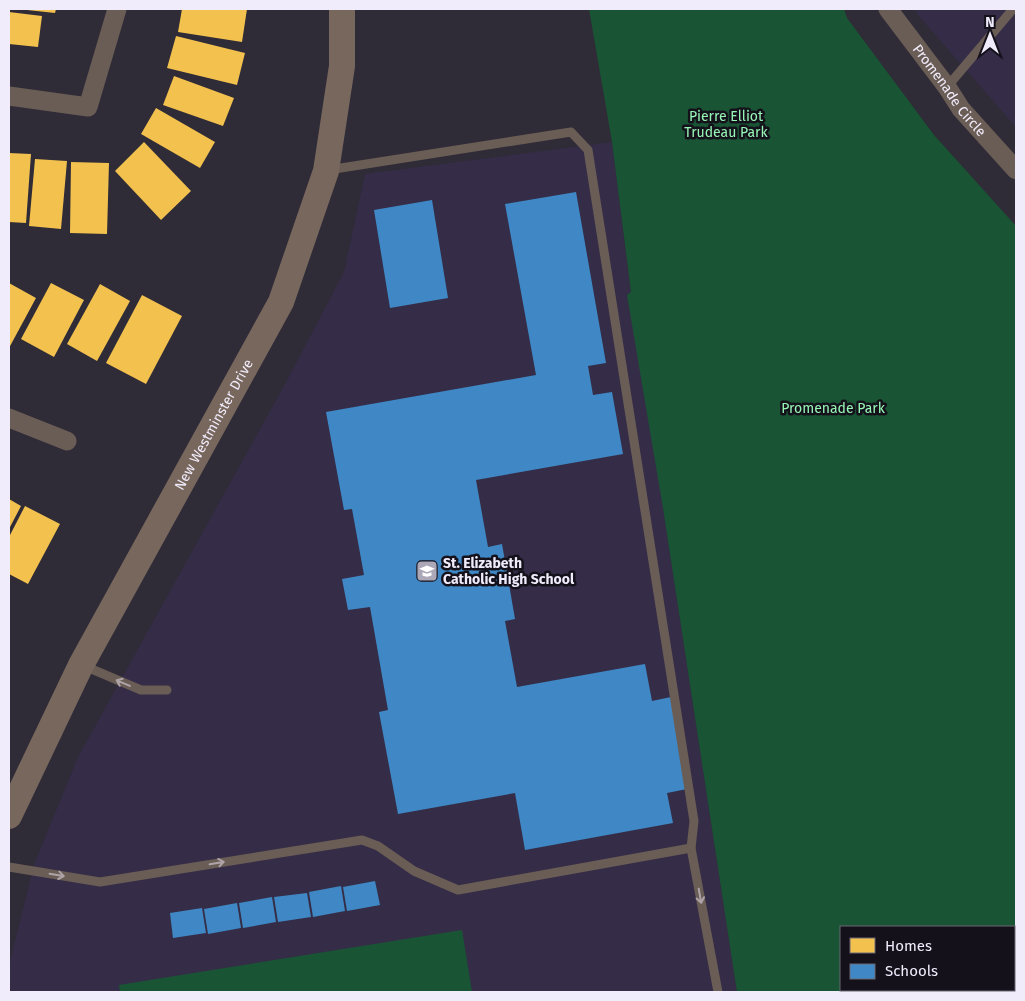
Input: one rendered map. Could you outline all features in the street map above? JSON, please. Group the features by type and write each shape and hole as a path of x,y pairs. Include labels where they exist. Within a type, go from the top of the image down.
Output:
{"street":[{"path":"9,96 88,107 117,9"},
{"name":"New Westminster Drive","path":"9,816 81,665 282,302 326,171 342,66 342,9"},
{"name":"Promenade Circle","path":"888,9 947,87 961,109 1016,170"},
{"path":"9,418 67,442"}],"lane":[{"path":"947,87 1013,9"},
{"path":"326,171 571,132 588,150 694,821 691,848 718,992"},
{"path":"81,665 141,690 166,690"},
{"path":"9,867 100,882 362,840 378,846 414,871 458,890 691,848"}],"shaded area":[{"path":"915,9 1016,9 1016,127 918,15"},
{"name":"St. Elizabeth Catholic High School","path":"612,142 633,310 737,992 9,992 9,965 34,865 78,757 284,386 344,272 365,174"}],"green space":[{"name":"Promenade Park","path":"589,9 844,9 847,18 934,135 1016,226 1016,992 737,992 663,508 627,295 631,292 612,142"},
{"path":"462,930 472,992 120,992 119,985"}],"building: Homes":[{"path":"28,9 56,9 55,13"},
{"path":"182,9 247,9 242,42 178,32"},
{"path":"9,12 42,16 38,47 9,44"},
{"path":"176,36 245,53 237,85 167,68"},
{"path":"174,76 234,98 223,126 163,105"},
{"path":"156,108 215,142 200,168 141,134"},
{"path":"144,142 191,191 161,220 115,171"},
{"path":"9,153 31,154 26,223 9,222"},
{"path":"35,159 67,161 61,229 29,226"},
{"path":"71,162 109,163 107,234 70,233"},
{"path":"9,283 36,298 9,348"},
{"path":"51,283 84,300 54,357 21,339"},
{"path":"100,284 130,301 97,361 67,344"},
{"path":"142,295 182,316 146,384 106,363"},
{"path":"9,499 21,506 9,529"},
{"path":"25,506 60,524 28,584 9,574 9,537"}],"building: Schools":[{"path":"576,192 606,363 588,366 593,395 612,392 623,454 476,480 488,547 502,544 515,619 505,621 517,687 645,664 652,701 671,697 687,789 667,793 673,823 525,850 515,793 398,814 379,712 388,710 370,607 348,610 342,579 364,575 352,509 344,510 326,412 536,375 505,204"},
{"path":"432,200 448,298 390,308 374,210"},
{"path":"375,881 380,905 347,911 343,887"},
{"path":"341,886 345,911 313,917 309,892"},
{"path":"307,893 311,917 278,922 274,897"},
{"path":"272,897 276,922 243,928 239,903"},
{"path":"237,903 241,928 208,934 204,909"},
{"path":"202,908 206,933 173,938 170,913"}],"place":[{"name":"St. Elizabeth Catholic High School","path":"427,571"}],"park label":[{"name":"Pierre Elliot Trudeau Park","path":"726,124"}]}
